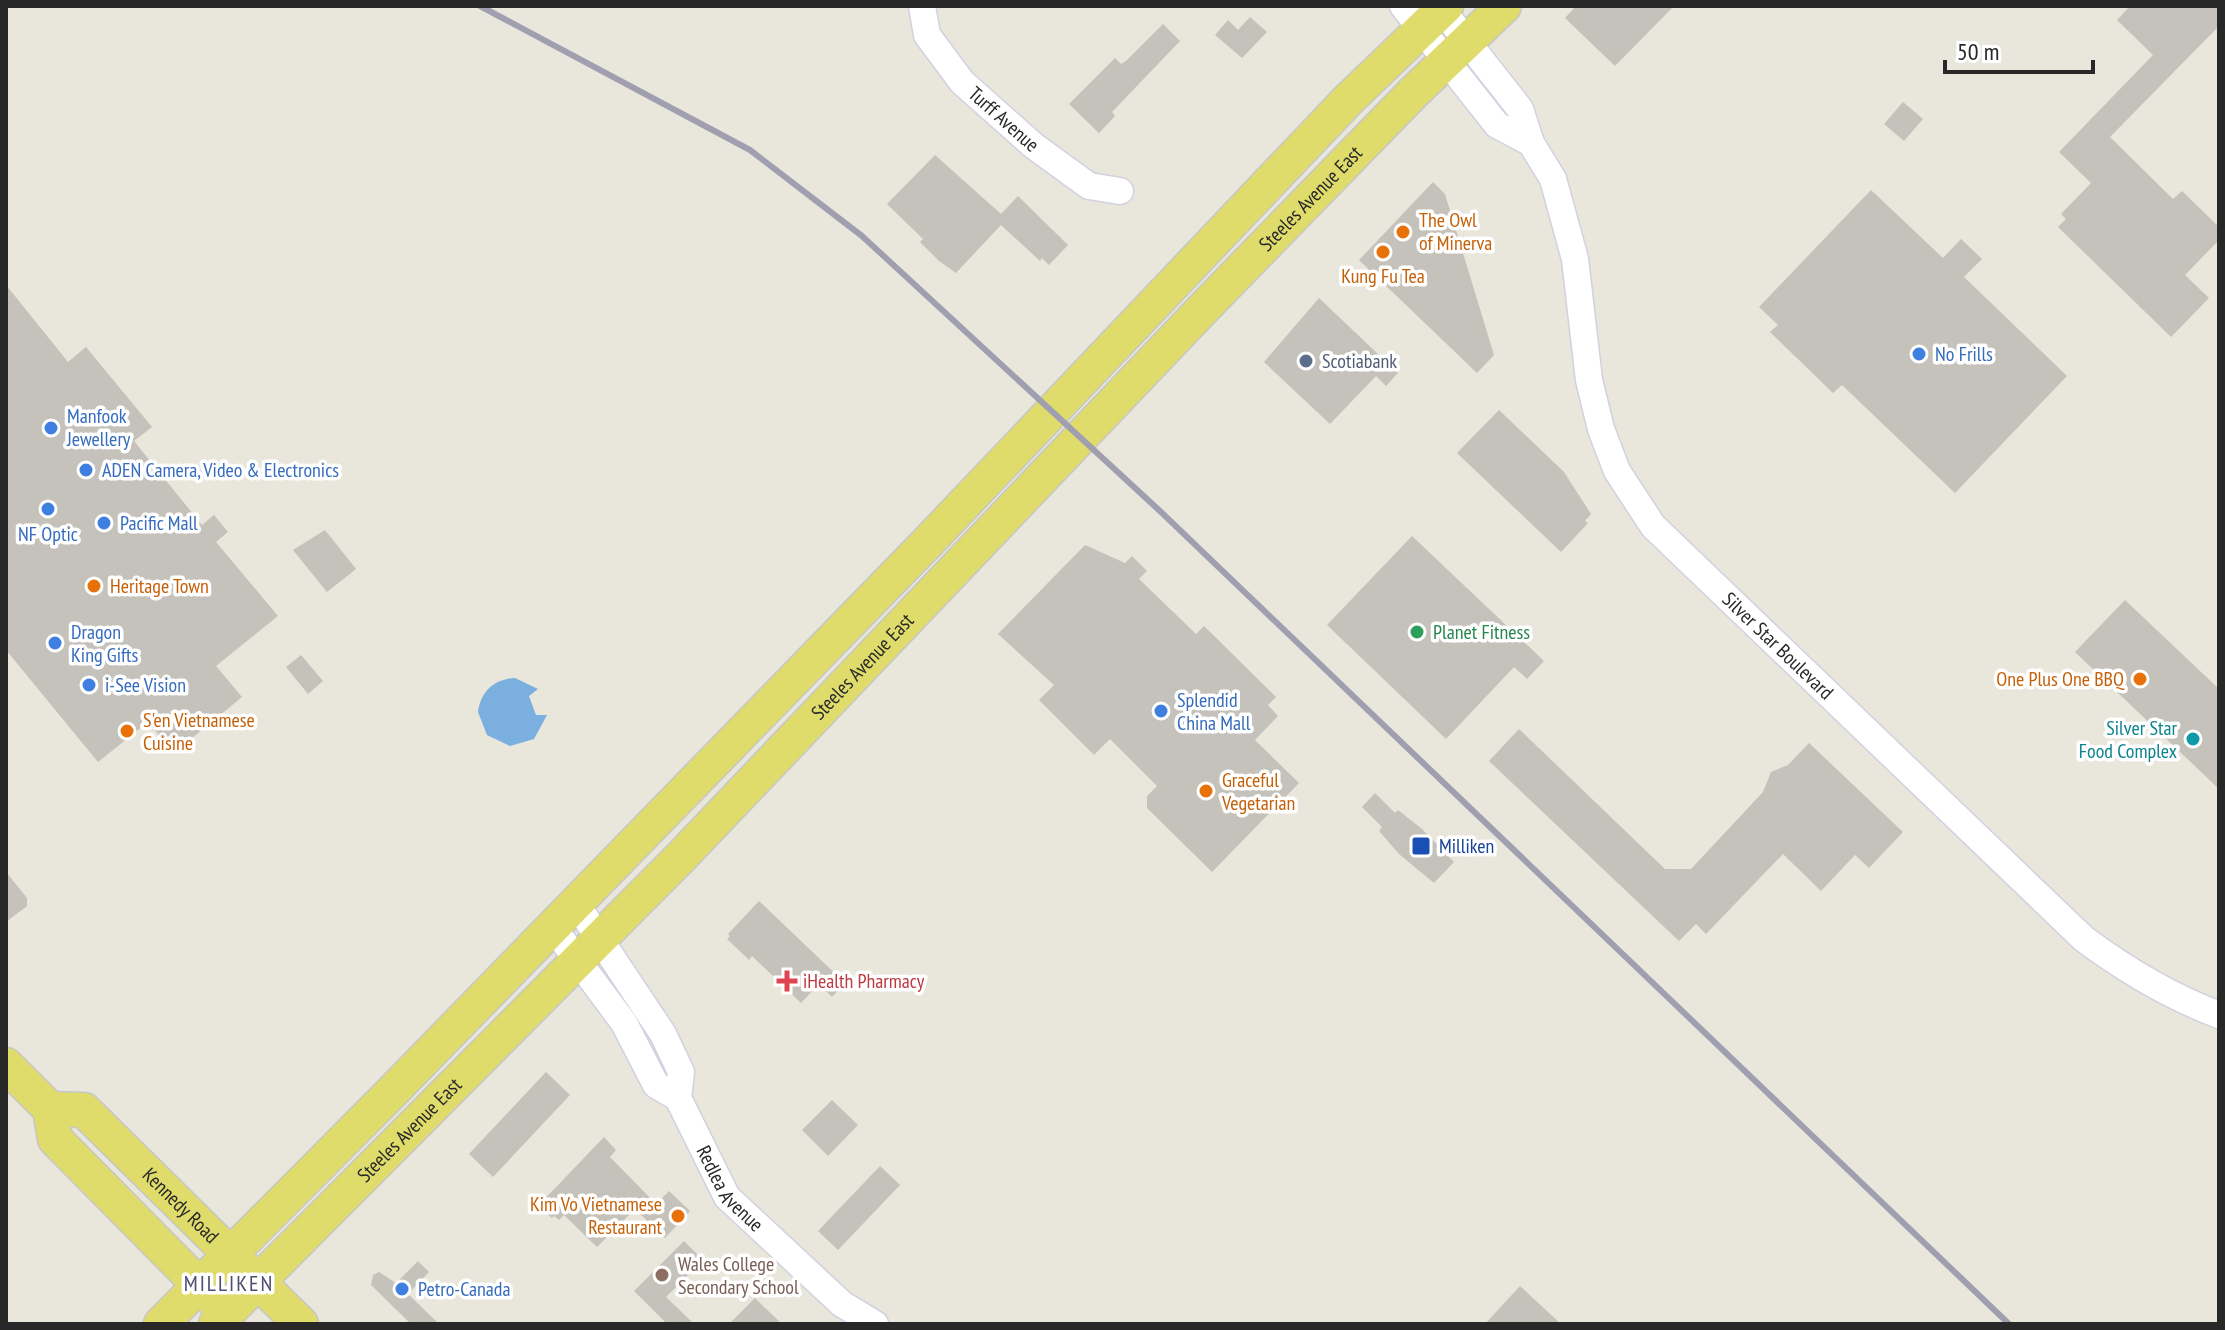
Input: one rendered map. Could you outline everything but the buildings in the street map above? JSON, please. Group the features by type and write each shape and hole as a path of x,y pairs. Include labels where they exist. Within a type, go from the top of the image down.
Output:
{"main road":[{"name":"Steeles Avenue East","path":"228,1320 260,1282 865,667 1210,301 1504,6"},
{"name":"Steeles Avenue East","path":"161,1324 927,543 1430,11"},
{"path":"6,1065 50,1109 55,1139 199,1286 228,1320"},
{"name":"Kennedy Road","path":"50,1109 84,1110 301,1324"}],"street":[{"name":"Turff Avenue","path":"922,7 927,35 962,82 1034,146 1089,186 1120,191"},
{"name":"Silver Star Boulevard","path":"1430,11 1497,125 1531,143 1553,179 1575,259 1589,380 1601,429 1617,471 1653,526 2084,939 2127,971 2164,993 2219,1015"},
{"name":"Redlea Avenue","path":"564,914 588,950 656,1085 678,1098 727,1197 842,1304 875,1324"}],"water":[{"path":"515,678 538,689 529,696 536,715 547,715 534,739 510,746 487,735 478,712 485,692 501,681"}],"railway":[{"path":"480,6 750,150 862,236 1161,512 2009,1324"}],"place":[{"name":"The Owl of Minerva","path":"1403,232"},
{"name":"Kung Fu Tea","path":"1383,252"},
{"name":"No Frills","path":"1919,354"},
{"name":"Scotiabank","path":"1306,361"},
{"name":"Manfook Jewellery","path":"51,428"},
{"name":"ADEN Camera, Video & Electronics","path":"86,470"},
{"name":"NF Optic","path":"48,509"},
{"name":"Pacific Mall","path":"104,523"},
{"name":"Heritage Town","path":"94,586"},
{"name":"Planet Fitness","path":"1417,632"},
{"name":"Dragon King Gifts","path":"55,643"},
{"name":"One Plus One BBQ","path":"2140,679"},
{"name":"i-See Vision","path":"89,685"},
{"name":"Splendid China Mall","path":"1161,711"},
{"name":"S'en Vietnamese Cuisine","path":"127,731"},
{"name":"Silver Star Food Complex","path":"2193,739"},
{"name":"Graceful Vegetarian","path":"1206,791"},
{"name":"Milliken","path":"1421,846"},
{"name":"iHealth Pharmacy","path":"787,981"},
{"name":"Kim Vo Vietnamese Restaurant","path":"678,1216"},
{"name":"Wales College Secondary School","path":"662,1275"},
{"name":"Petro-Canada","path":"402,1289"}],"district":[{"name":"MILLIKEN","path":"229,1283"}]}
